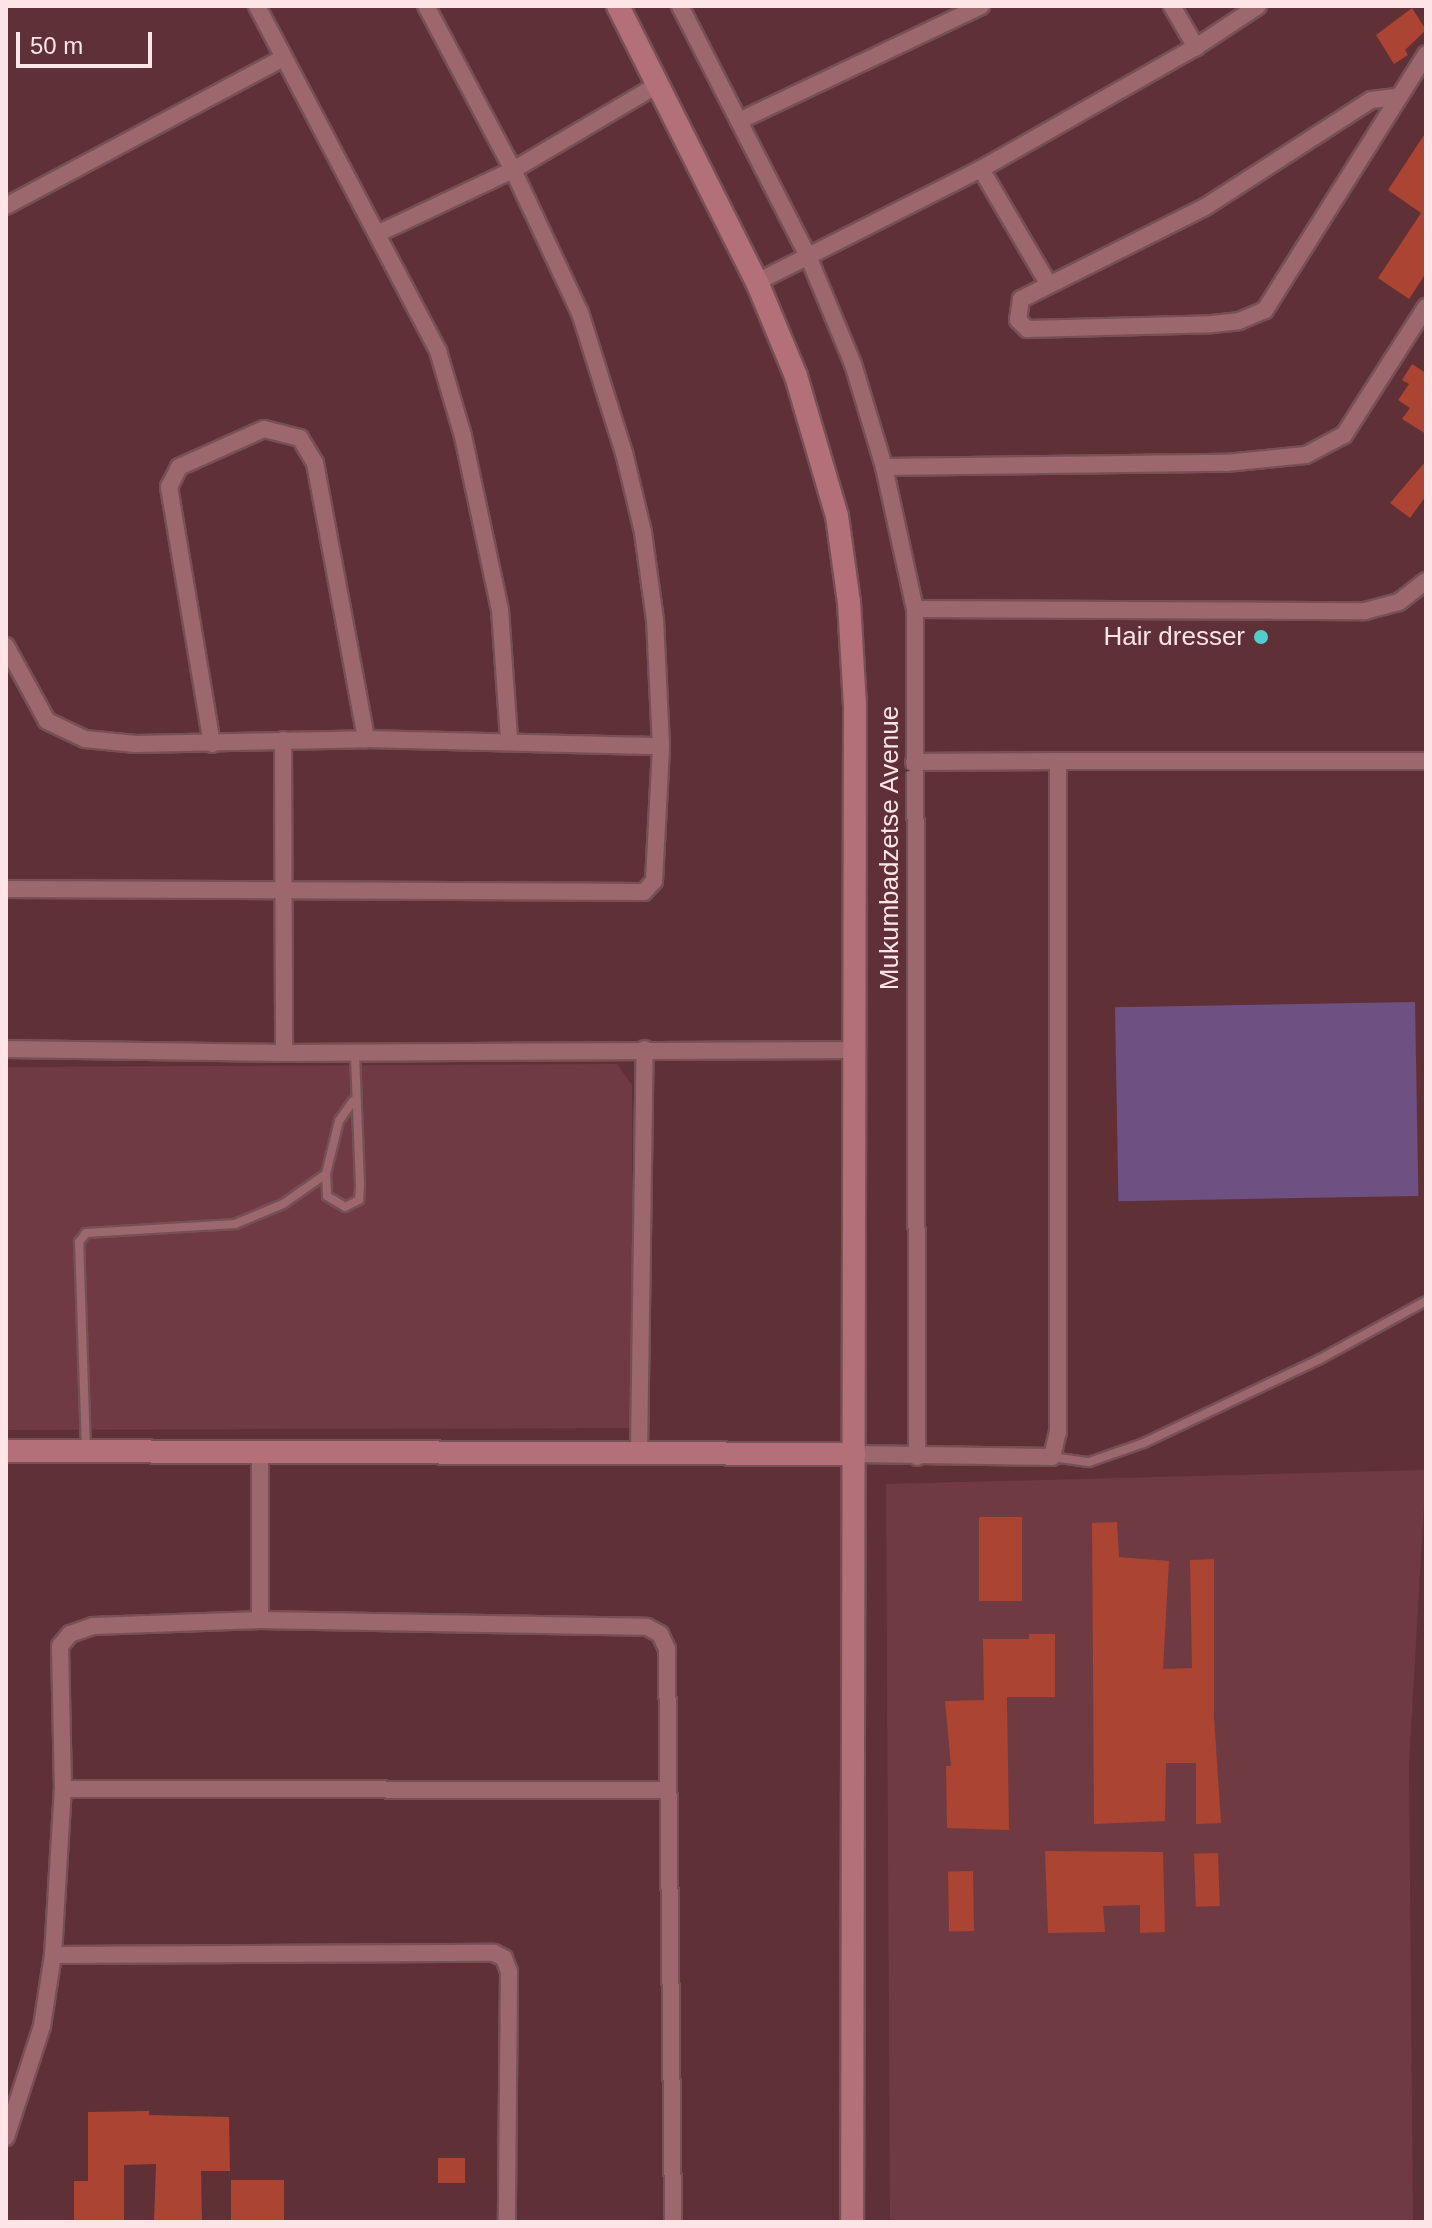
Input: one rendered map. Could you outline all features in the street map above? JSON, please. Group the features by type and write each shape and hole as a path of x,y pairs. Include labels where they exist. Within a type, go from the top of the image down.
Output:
{"street":[{"path":"257,6 379,233 438,351 463,436 500,610 509,740"},
{"path":"6,889 644,892 658,864 661,746 655,620 643,532 624,453 580,313 513,170 426,6"},
{"path":"618,6 757,282 796,376 844,560 855,705 852,2222"},
{"name":"Mukumbadzetse Avenue","path":"680,6 808,256 853,364 884,467 915,609 917,1457"},
{"path":"739,121 981,6"},
{"path":"1172,6 1196,47"},
{"path":"757,282 981,169 1196,47 1258,6"},
{"path":"1396,97 1371,100 1205,207 1021,299 1017,314 1027,329 1224,323 1265,310 1396,97 1426,54"},
{"path":"6,206 283,58"},
{"path":"379,233 513,170 659,84"},
{"path":"981,169 1049,285"},
{"path":"884,467 1226,463 1306,455 1344,435 1426,307"},
{"path":"212,744 169,487 179,467 264,429 300,438 315,463 366,739"},
{"path":"915,609 1365,611 1399,602 1426,581"},
{"path":"6,646 47,721 67,735 136,744 366,739 661,746"},
{"path":"283,740 284,1053"},
{"path":"6,1451 1052,1457 1060,1340 1058,761"},
{"path":"914,762 1426,761"},
{"path":"6,1049 284,1053 853,1050"},
{"path":"639,1454 645,1049"},
{"path":"260,1451 260,1620"},
{"path":"6,2137 42,2026 53,1955 63,1789 60,1646 70,1634 93,1626 260,1620 647,1627 660,1634 667,1649 673,2222"},
{"path":"63,1789 667,1790"},
{"path":"53,1955 494,1953 504,1958 509,1972 507,2222"}],"lane":[{"path":"353,1101 339,1121 326,1174 332,1201 345,1207 355,1204 360,1163 353,1101 355,1052"},
{"path":"86,1451 79,1242 86,1233 235,1224 283,1204 326,1174"},
{"path":"1052,1457 1089,1462 1144,1443 1320,1359 1426,1301"}],"shaded area":[{"path":"1415,1002 1418,1196 1118,1201 1115,1007"},
{"path":"617,1064 632,1085 633,1428 6,1430 6,1067"},
{"path":"1426,1470 1409,1764 1413,2222 890,2222 886,1484"}],"building":[{"path":"1412,8 1426,30 1405,50 1408,55 1394,64 1376,35"},
{"path":"1426,132 1426,273 1409,299 1378,278 1421,213 1388,190"},
{"path":"1412,364 1426,373 1426,434 1402,419 1410,408 1398,400 1409,384 1402,380"},
{"path":"1426,461 1426,496 1410,518 1390,503"},
{"path":"979,1517 1022,1517 1022,1601 979,1601"},
{"path":"1117,1522 1119,1557 1169,1561 1163,1669 1192,1668 1190,1560 1214,1559 1214,1717 1221,1823 1196,1824 1196,1763 1166,1763 1165,1821 1094,1824 1092,1523"},
{"path":"1029,1634 1055,1634 1055,1697 1007,1697 1009,1830 947,1828 946,1766 951,1766 945,1701 984,1700 983,1639 1029,1639"},
{"path":"1045,1851 1163,1852 1165,1932 1140,1933 1140,1905 1103,1906 1105,1932 1048,1933"},
{"path":"1218,1853 1220,1906 1196,1907 1194,1854"},
{"path":"948,1871 973,1871 974,1931 949,1931"},
{"path":"149,2111 149,2115 229,2117 230,2171 201,2171 202,2222 154,2222 156,2164 124,2165 124,2222 74,2222 74,2181 88,2181 88,2112"},
{"path":"438,2158 465,2158 465,2183 438,2183"},
{"path":"231,2180 284,2180 284,2222 231,2222"}],"place":[{"name":"Hair dresser","path":"1261,637"}]}
